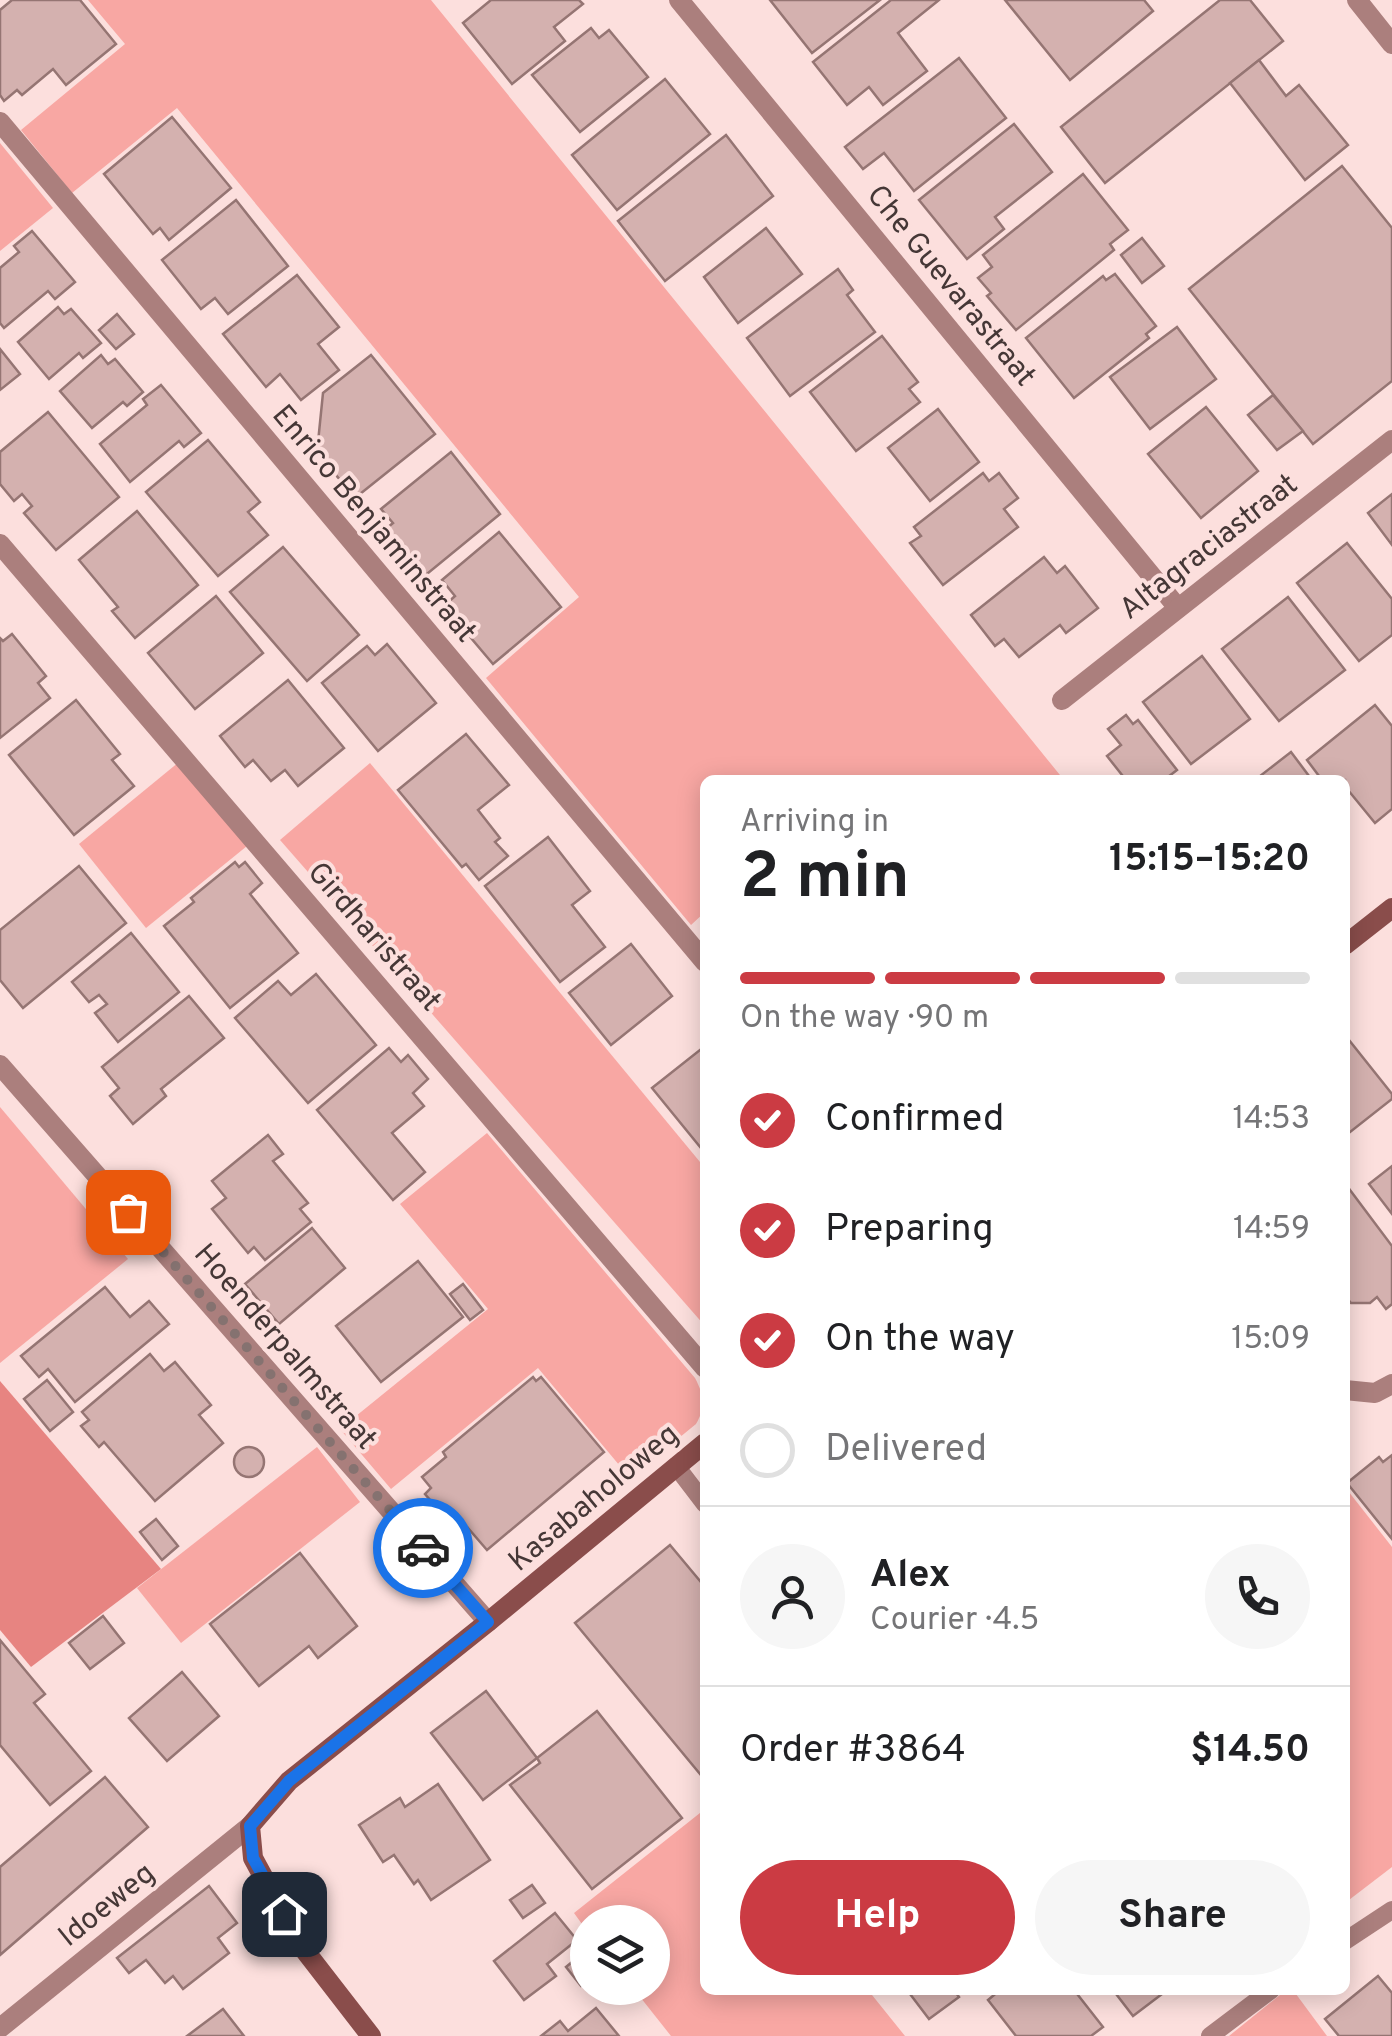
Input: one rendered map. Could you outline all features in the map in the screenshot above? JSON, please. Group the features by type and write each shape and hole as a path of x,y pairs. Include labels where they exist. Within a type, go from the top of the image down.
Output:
{"street":[{"name":"Che Guevarastraat","path":"679,0 1178,608"},
{"path":"1365,3 1392,44"},
{"name":"Enrico Benjaminstraat","path":"0,122 700,956"},
{"name":"Altagraciastraat","path":"1062,700 1392,440"},
{"name":"Girdharistraat","path":"0,544 700,1362"},
{"path":"1350,941 1392,908"},
{"name":"Hoenderpalmstraat","path":"0,1065 488,1622"},
{"path":"1350,1390 1375,1393 1392,1384"},
{"name":"Kasabaholoweg","path":"250,1826 289,1781 700,1447"},
{"path":"250,1826 253,1858 298,1942 372,2036"},
{"name":"Idoeweg","path":"0,2028 250,1826"}],"lane":[{"path":"676,1466 700,1497"},
{"path":"1350,1938 1392,1910"},
{"path":"1210,2036 1264,1995"}],"shaded area":[{"path":"88,0 431,0 1060,775 700,775 700,917 691,925 486,678 579,597 177,108 72,193 21,130 125,44"},
{"path":"0,143 53,208 0,251"},
{"path":"179,762 247,846 146,928 79,844"},
{"path":"370,763 700,1162 700,1320 280,840"},
{"path":"0,1107 128,1259 0,1363"},
{"path":"487,1133 695,1378 700,1390 696,1424 630,1478 538,1368 391,1489 340,1429 488,1309 400,1204"},
{"path":"0,1381 161,1569 31,1667 0,1630"},
{"path":"317,1447 360,1502 181,1643 137,1588"},
{"path":"1350,1493 1392,1547 1392,1867 1350,1899"},
{"path":"700,1813 700,1995 872,1995 905,2036 671,2036 646,2005 670,2005 670,1905 584,1905"},
{"path":"1280,1995 1297,1995 1327,2036 1229,2036"}],"building":[{"path":"12,0 80,0 116,44 66,85 53,69 22,95 17,90 4,101 0,95 0,10"},
{"path":"491,0 579,0 583,4 554,27 565,41 512,84 463,23"},
{"path":"770,0 880,0 812,53"},
{"path":"891,0 939,0 898,33 927,71 883,105 869,87 847,105 813,62"},
{"path":"1005,0 1144,0 1153,11 1070,80"},
{"path":"1220,0 1250,0 1283,41 1105,183 1061,127"},
{"path":"591,28 599,38 609,30 648,77 580,132 532,75"},
{"path":"959,58 1006,118 914,191 884,153 863,169 845,147"},
{"path":"1259,60 1286,96 1299,85 1348,145 1305,180 1230,83"},
{"path":"665,79 710,134 617,210 572,155"},
{"path":"172,117 231,188 169,240 160,228 153,234 104,174"},
{"path":"1014,124 1052,172 995,217 1004,229 967,259 919,200"},
{"path":"726,135 773,196 665,281 618,221"},
{"path":"1342,166 1392,228 1392,381 1313,444 1189,289"},
{"path":"1083,174 1128,230 1110,244 1114,250 1016,330 987,296 991,293 978,278 992,267 983,255"},
{"path":"236,200 288,266 228,314 215,298 201,309 162,260"},
{"path":"766,228 802,274 738,323 704,277"},
{"path":"32,231 75,282 55,299 48,291 4,328 0,323 0,268 19,252 14,246"},
{"path":"1142,238 1164,266 1142,283 1121,255"},
{"path":"838,269 853,290 847,295 875,332 790,396 747,338"},
{"path":"1115,274 1156,326 1146,334 1149,338 1074,398 1026,338 1103,276 1106,280"},
{"path":"297,275 339,327 318,344 339,370 301,400 280,374 266,387 223,334"},
{"path":"58,307 64,314 71,309 101,343 83,358 79,353 49,379 18,342"},
{"path":"117,314 134,334 116,349 99,330"},
{"path":"1177,327 1216,379 1150,429 1110,377"},
{"path":"882,336 918,382 909,389 920,402 856,451 810,392"},
{"path":"0,349 20,374 0,390"},
{"path":"101,355 108,364 115,359 143,392 127,406 123,402 92,428 60,391"},
{"path":"371,355 435,434 355,498 317,452 323,393"},
{"path":"161,385 201,433 184,447 179,441 130,482 100,444 147,405 143,399"},
{"path":"1273,395 1303,431 1277,450 1248,415"},
{"path":"1206,407 1258,471 1201,518 1148,454"},
{"path":"938,409 979,462 930,501 888,448"},
{"path":"48,412 119,497 56,550 24,513 32,506 22,494 14,501 0,484 0,452"},
{"path":"208,440 260,502 248,512 268,535 218,576 146,492"},
{"path":"451,452 500,514 422,578 387,528 393,523 381,509"},
{"path":"983,473 989,481 999,473 1018,498 1004,509 1018,527 943,585 910,543 921,536 914,527"},
{"path":"1392,494 1392,545 1368,513"},
{"path":"137,511 198,585 135,638 112,611 118,607 79,560"},
{"path":"499,532 561,607 493,664 444,606 455,596 442,580"},
{"path":"1347,543 1392,599 1392,635 1359,661 1297,583"},
{"path":"283,547 359,635 307,681 230,592"},
{"path":"1044,557 1057,573 1065,566 1098,608 1066,633 1060,625 1019,657 1004,639 995,646 971,615"},
{"path":"216,596 263,653 195,709 148,653"},
{"path":"1288,597 1345,670 1279,721 1222,649"},
{"path":"12,634 46,676 38,683 50,698 0,738 0,638 3,641"},
{"path":"387,644 436,703 378,751 322,683 367,646 375,655"},
{"path":"1202,656 1250,719 1191,764 1143,702"},
{"path":"288,680 344,748 298,786 285,770 271,781 253,760 245,767 220,736"},
{"path":"76,700 120,754 112,760 134,786 74,835 9,755"},
{"path":"1375,705 1392,726 1392,809 1375,823 1350,792 1350,775 1318,775 1307,760"},
{"path":"1126,715 1133,724 1138,720 1177,770 1170,775 1122,775 1107,756 1121,745 1108,729"},
{"path":"466,734 509,785 478,810 500,838 495,842 508,856 479,880 466,864 462,867 398,790"},
{"path":"1291,752 1308,775 1261,775"},
{"path":"548,837 590,891 572,905 605,947 560,982 485,886"},
{"path":"235,862 239,867 245,862 262,883 250,894 298,953 230,1008 164,926"},
{"path":"79,866 126,923 23,1008 0,980 0,930"},
{"path":"131,933 179,992 118,1042 95,1013 107,1004 99,995 89,1002 72,982"},
{"path":"631,944 672,996 611,1045 569,993"},
{"path":"316,974 376,1045 308,1103 235,1018 278,981 291,995"},
{"path":"189,996 224,1038 161,1089 166,1096 133,1124 110,1096 119,1088 102,1067"},
{"path":"1350,1041 1392,1094 1392,1099 1350,1132"},
{"path":"389,1048 401,1062 408,1055 428,1079 413,1093 424,1106 392,1133 425,1172 393,1200 317,1110"},
{"path":"700,1050 700,1147 652,1088"},
{"path":"268,1135 283,1154 273,1161 308,1203 300,1209 311,1222 265,1260 254,1247 248,1253 212,1209 226,1198 212,1181"},
{"path":"1392,1166 1392,1214 1369,1184"},
{"path":"1350,1190 1392,1246 1392,1304 1386,1309 1377,1297 1370,1303 1351,1303"},
{"path":"312,1228 345,1268 279,1324 245,1284"},
{"path":"418,1261 463,1317 381,1382 336,1326"},
{"path":"463,1284 483,1310 470,1320 450,1294"},
{"path":"105,1287 130,1317 149,1301 169,1324 75,1402 48,1369 39,1377 21,1356"},
{"path":"150,1354 164,1371 175,1362 211,1405 199,1415 223,1443 155,1501 104,1442 99,1447 81,1426 89,1420 82,1412"},
{"path":"533,1377 536,1381 541,1377 604,1452 487,1550 468,1528 460,1535 425,1494 431,1488 422,1477 446,1457 443,1452"},
{"path":"47,1380 73,1412 50,1431 24,1399"},
{"path":"249,1447 260,1451 264,1462 260,1473 249,1477 238,1473 234,1462 238,1451"},
{"path":"1392,1455 1392,1539 1350,1487 1350,1481 1379,1457 1383,1462"},
{"path":"156,1519 178,1546 162,1560 140,1532"},
{"path":"670,1545 700,1581 700,1774 575,1623"},
{"path":"300,1553 357,1626 318,1658 309,1646 259,1686 210,1624"},
{"path":"103,1616 124,1643 90,1669 69,1643"},
{"path":"0,1640 45,1694 34,1703 91,1771 50,1805 0,1745"},
{"path":"182,1672 219,1716 167,1761 129,1718"},
{"path":"486,1691 537,1758 483,1800 431,1733"},
{"path":"597,1711 682,1818 592,1889 510,1785 540,1763 537,1758"},
{"path":"105,1777 148,1827 0,1955 0,1867"},
{"path":"438,1784 490,1860 431,1900 394,1855 383,1862 359,1825 400,1798 405,1807"},
{"path":"532,1885 545,1903 523,1918 510,1900"},
{"path":"209,1886 237,1923 218,1938 229,1953 183,1989 173,1976 165,1983 146,1960 129,1973 117,1958"},
{"path":"555,1913 570,1931 570,1946 547,1964 556,1976 524,2000 494,1961"},
{"path":"1378,1976 1392,1993 1392,2036 1339,2036 1325,2019"},
{"path":"911,1995 958,1995 959,1997 929,2019"},
{"path":"994,1995 1078,1995 1103,2027 1091,2036 1016,2036 988,2000"},
{"path":"1117,1995 1161,1995 1133,2016"},
{"path":"596,2008 619,2036 541,2036 560,2021 568,2031"},
{"path":"223,2009 244,2036 187,2036"}],"way so far":[{"path":"128,1212 423,1548"}],"route":[{"path":"284,1914 253,1858 250,1826 289,1781 488,1622 423,1548"}]}
